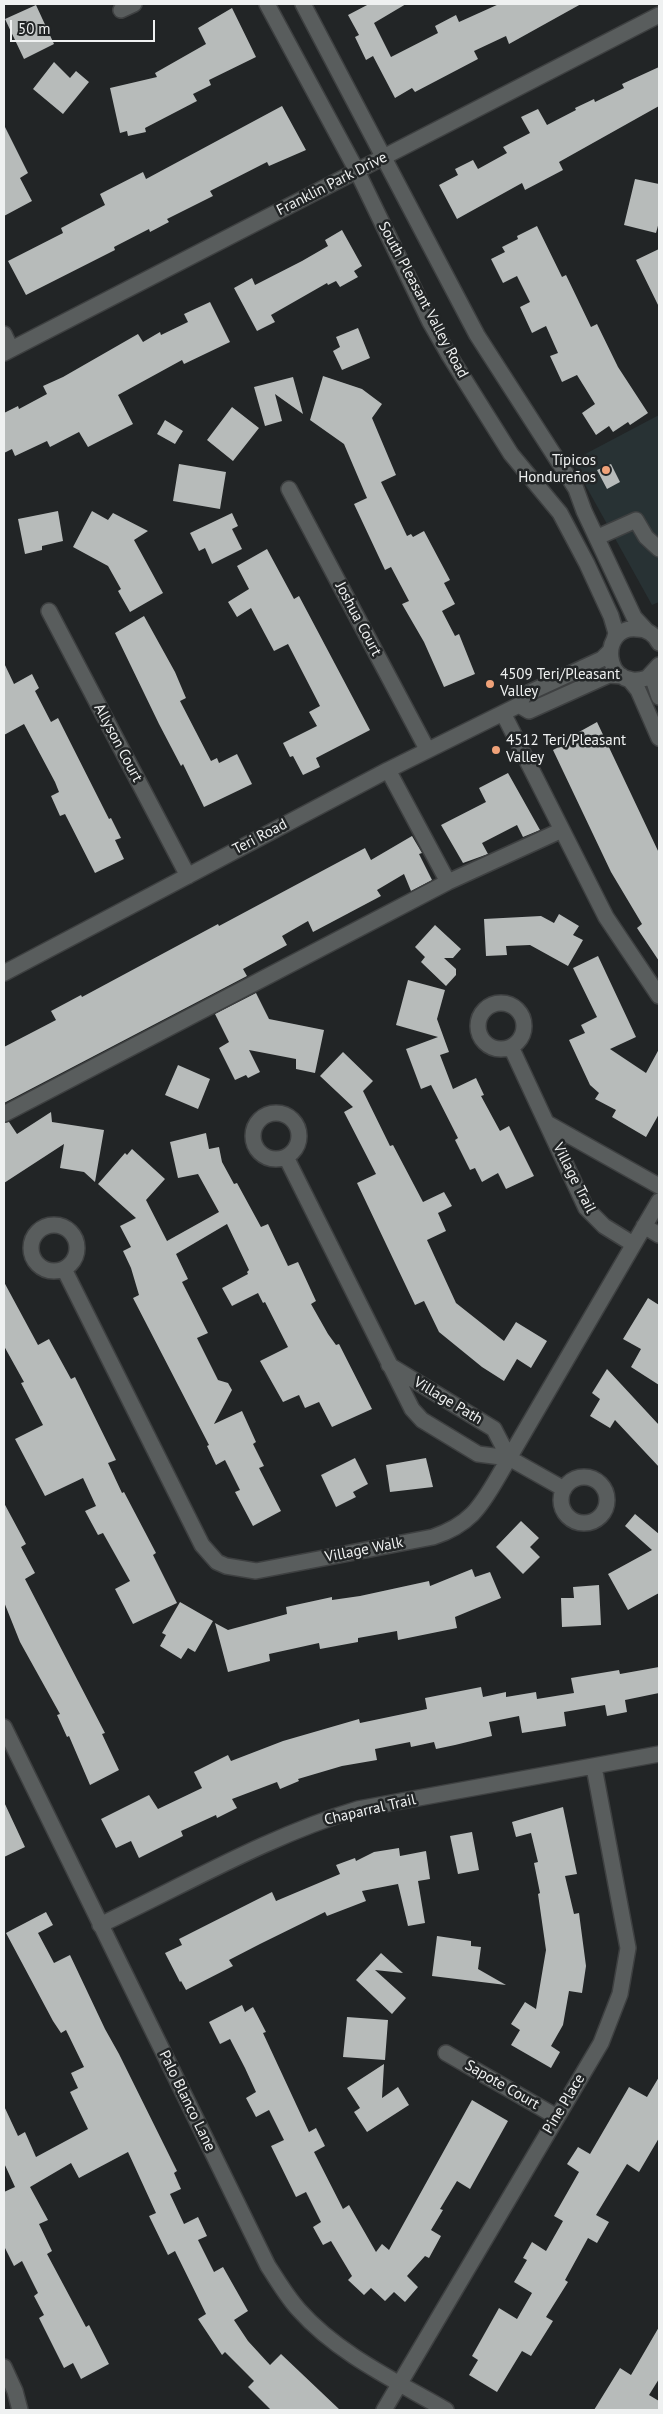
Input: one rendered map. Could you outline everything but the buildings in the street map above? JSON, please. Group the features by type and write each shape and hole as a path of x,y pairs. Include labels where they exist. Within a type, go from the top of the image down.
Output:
{"street":[{"name":"South Pleasant Valley Road","path":"267,4 357,171 430,322 511,454 560,513 587,564 611,616 616,633 612,646 613,666 625,678"},
{"name":"South Pleasant Valley Road","path":"303,4 468,319 513,393 576,489 584,511 634,616 640,625 654,636"},
{"name":"Franklin Park Drive","path":"8,351 659,15"},
{"path":"4,334 8,351"},
{"name":"Joshua Court","path":"289,489 427,749"},
{"path":"598,537 636,520 646,537 659,549"},
{"name":"Allyson Court","path":"49,611 188,876"},
{"name":"Teri Road","path":"4,973 427,749 519,705 524,695 602,658 621,633 630,629 654,636"},
{"path":"625,678 635,680 647,678 658,667"},
{"path":"658,667 654,682 659,697"},
{"name":"Teri Road","path":"519,705 528,711 599,678 613,674 625,678"},
{"path":"625,678 638,690 659,738"},
{"path":"503,713 606,917 659,996"},
{"path":"388,770 448,882"},
{"path":"4,1114 448,882 562,830"},
{"name":"Village Trail","path":"511,1047 586,1208 604,1226 633,1244"},
{"name":"Village Trail","path":"547,1123 659,1186"},
{"path":"286,1157 389,1364"},
{"name":"Village Walk","path":"64,1270 207,1552 217,1562 226,1566 256,1571 449,1532 474,1514 509,1458 659,1201"},
{"path":"644,1226 659,1235"},
{"name":"Village Path","path":"389,1364 494,1429 509,1458"},
{"name":"Village Path","path":"389,1364 402,1393 422,1420 478,1454 509,1458"},
{"path":"509,1458 564,1489"},
{"name":"Palo Blanco Lane","path":"4,1727 10,1754 100,1925 268,2266 282,2289 317,2328 343,2348 446,2410"},
{"name":"Chaparral Trail","path":"100,1925 283,1836 320,1821 358,1809 659,1754"},
{"name":"Pine Place","path":"384,2410 601,2043 612,2019 620,1994 628,1948 594,1767"},
{"name":"Sapote Court","path":"446,2053 557,2117"},
{"path":"4,2367 15,2391 20,2410"}],"shaded area":[{"path":"659,415 659,602 652,605 572,461"}],"place":[{"name":"Típicos Hondureños","path":"606,470"},
{"name":"4509 Teri/Pleasant Valley","path":"490,684"},
{"name":"4512 Teri/Pleasant Valley","path":"496,750"}]}
